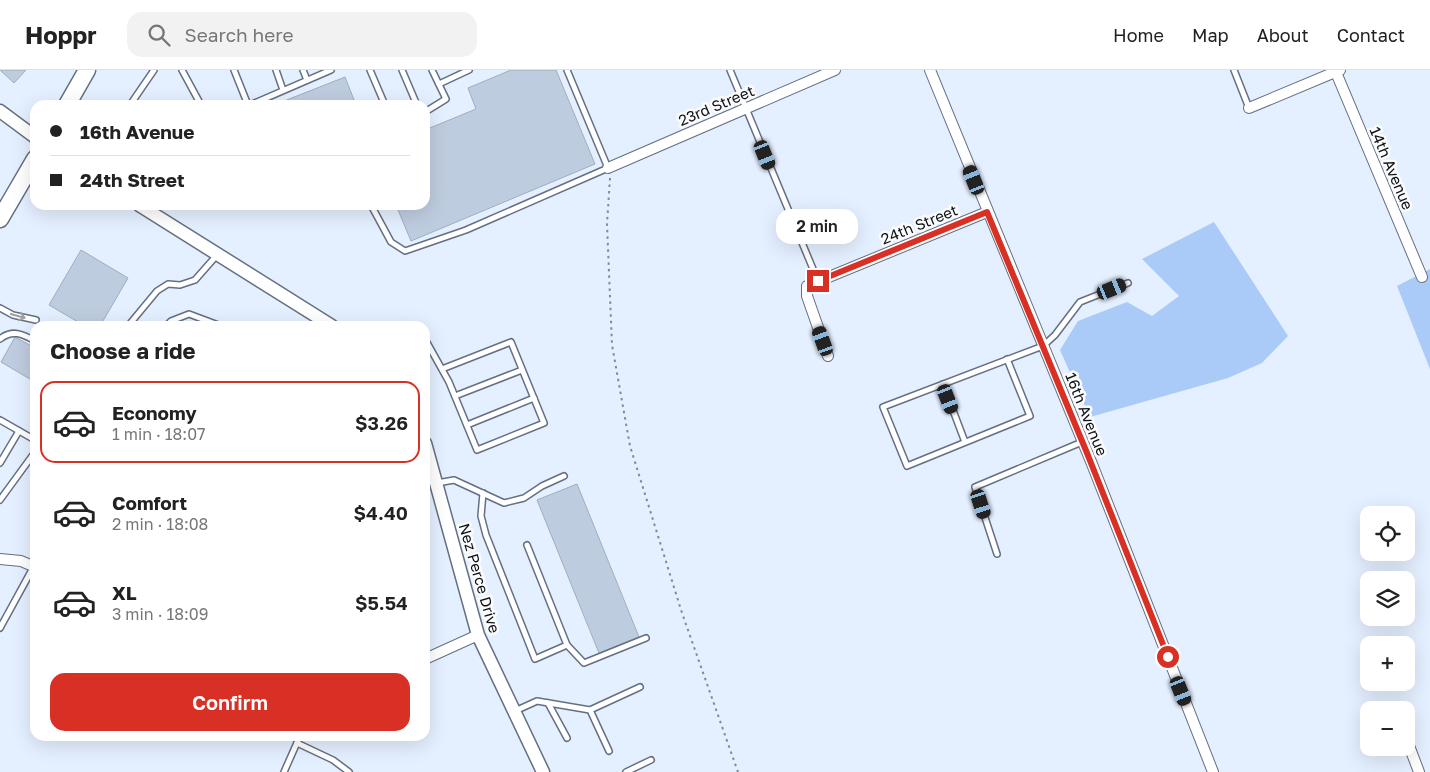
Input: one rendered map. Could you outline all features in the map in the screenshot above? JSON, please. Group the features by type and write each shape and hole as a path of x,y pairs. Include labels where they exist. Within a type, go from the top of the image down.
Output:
{"main road":[{"path":"70,100 88,70"},
{"path":"0,220 30,168"}],"street":[{"name":"23rd Street","path":"608,168 835,70"},
{"name":"16th Avenue","path":"930,70 1082,442 1213,772"},
{"path":"1249,108 1337,71"},
{"name":"14th Avenue","path":"1337,71 1422,277"},
{"path":"0,111 30,133"},
{"path":"147,210 324,321"},
{"name":"24th Street","path":"828,356 806,296 807,286 987,212"},
{"name":"Nez Perce Drive","path":"430,460 478,635 543,772"},
{"path":"0,559 30,564"},
{"path":"430,657 478,635"},
{"path":"1413,756 1419,772"}],"lane":[{"path":"133,100 154,70"},
{"path":"182,70 198,100"},
{"path":"234,70 247,100"},
{"path":"276,70 284,90"},
{"path":"303,70 307,80"},
{"path":"261,100 331,70"},
{"path":"370,70 382,100"},
{"path":"402,70 416,100"},
{"path":"430,109 446,99 432,70"},
{"path":"374,210 390,242 405,251 466,230 608,168 567,70"},
{"path":"730,70 818,281"},
{"path":"1234,70 1249,108"},
{"path":"438,84 467,71"},
{"path":"132,321 157,291 168,284 180,284 195,280 217,255"},
{"path":"1007,360 1030,416 907,466 884,407 1043,346 1055,335 1080,302 1128,283"},
{"path":"0,308 13,315 36,320"},
{"path":"171,321 189,314 208,321"},
{"path":"0,339 9,334 18,333 30,339"},
{"path":"430,349 455,396 477,450 544,423 511,342 442,369"},
{"path":"455,396 522,370"},
{"path":"943,384 965,442"},
{"path":"467,425 534,398"},
{"path":"0,420 30,437"},
{"path":"0,463 19,431"},
{"path":"997,554 975,487 1082,442"},
{"path":"1,496 30,458"},
{"path":"437,483 454,480 504,502 515,502 564,476"},
{"path":"483,493 481,516 486,535 535,659 567,645"},
{"path":"527,545 567,645 584,663 646,638"},
{"path":"0,628 30,572"},
{"path":"514,711 537,701 590,710 640,687"},
{"path":"548,703 567,738"},
{"path":"590,710 609,752"},
{"path":"284,772 297,743 333,760 349,772"},
{"path":"626,772 652,760"}],"path":[{"path":"608,168 610,180 607,224 612,345 630,446 682,612 738,772"}],"shaded area":[{"path":"1214,222 1288,336 1262,363 1228,378 1090,417 1060,350 1078,321 1127,302 1152,316 1179,296 1142,259"},
{"path":"1430,269 1430,369 1397,286"}],"building":[{"path":"0,70 26,70 14,83"},
{"path":"511,70 556,70 595,164 411,241 398,210 430,210 430,128 476,109 468,88"},
{"path":"345,77 354,100 287,100"},
{"path":"81,250 128,278 103,321 76,321 49,305"},
{"path":"15,337 30,345 30,379 1,362"},
{"path":"577,484 639,637 599,653 537,500"}],"route":[{"path":"818,281 987,212 1087,453 1168,657"}]}
